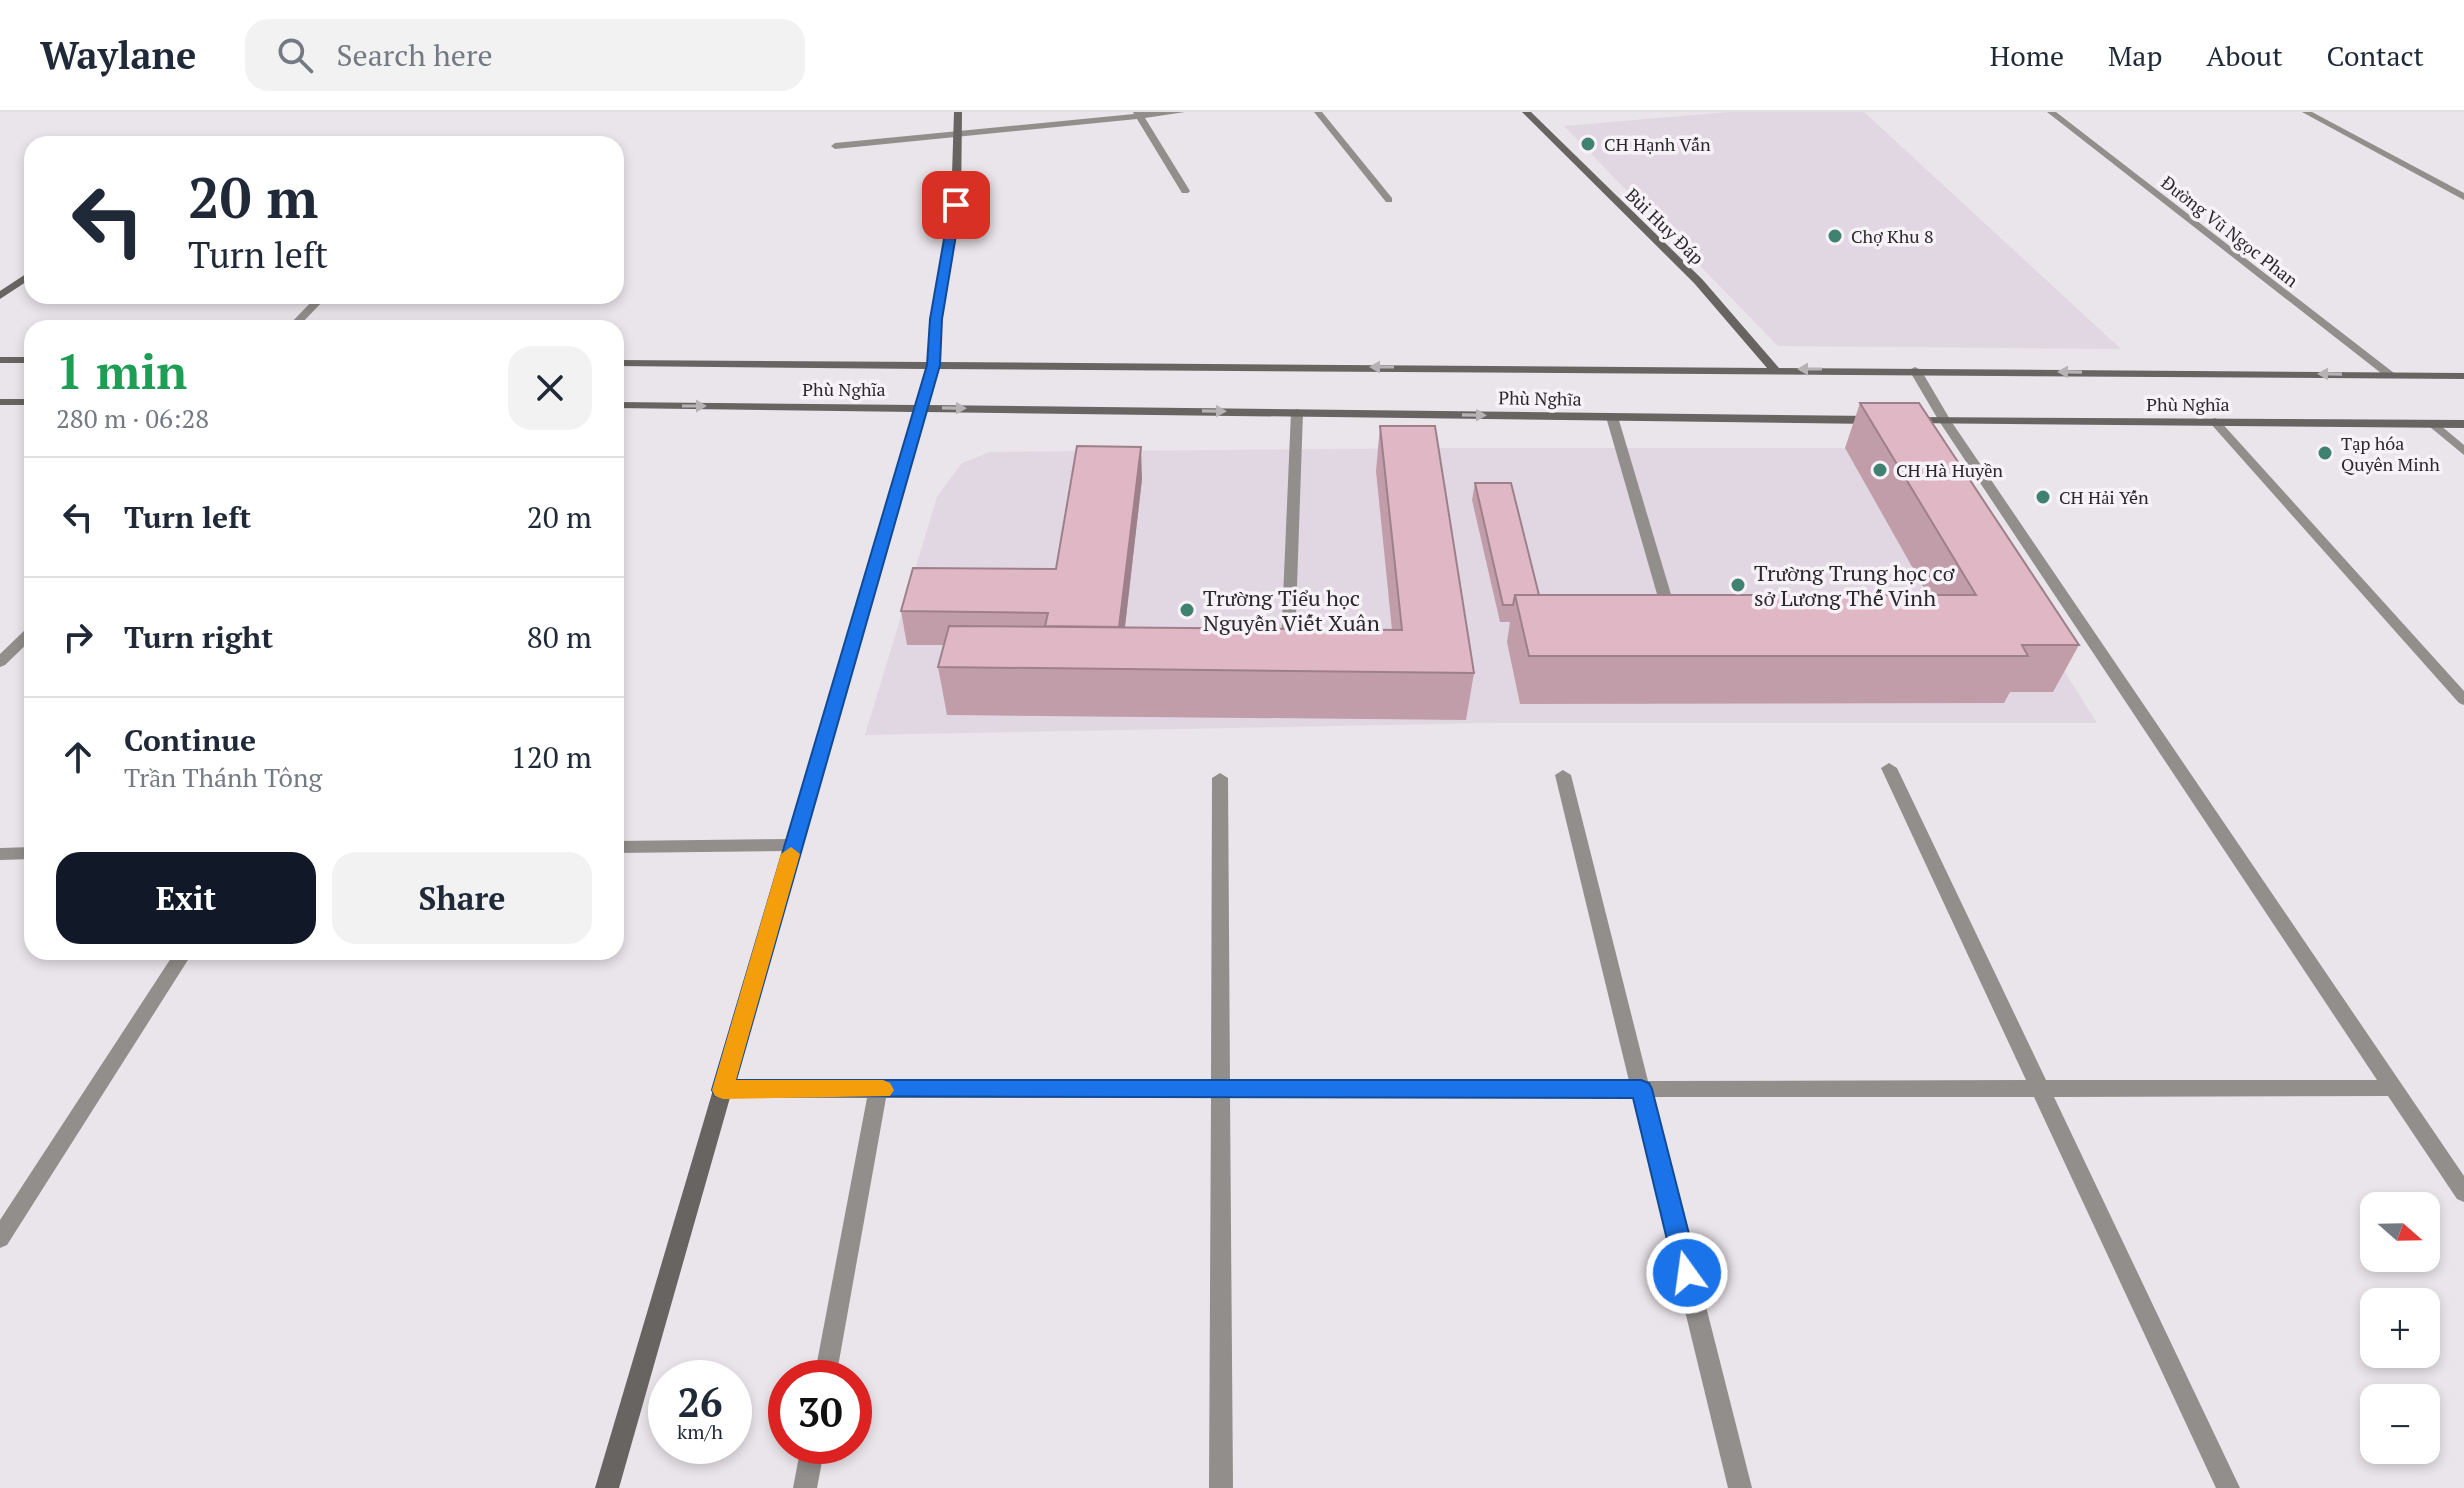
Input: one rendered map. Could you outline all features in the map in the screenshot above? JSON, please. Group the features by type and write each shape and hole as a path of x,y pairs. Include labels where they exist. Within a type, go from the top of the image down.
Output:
{"street":[{"path":"607,1488 933,365 936,319 956,205 958,112"},
{"path":"835,146 1181,112"},
{"path":"1318,112 1389,200"},
{"name":"Bùi Huy Đáp","path":"1526,112 1698,281 1774,369"},
{"name":"Đường Vũ Ngọc Phan","path":"2051,112 2390,375"},
{"path":"2306,112 2464,197"},
{"path":"1138,114 1185,191"},
{"path":"0,296 24,279"},
{"path":"299,320 315,304"},
{"path":"0,360 24,360"},
{"path":"624,363 2464,376"},
{"path":"1915,370 1945,421 2464,1193"},
{"path":"0,402 24,402"},
{"name":"Phù Nghĩa","path":"624,405 1882,421"},
{"path":"1288,644 1297,412"},
{"path":"1612,417 1659,601 1682,601"},
{"name":"Phù Nghĩa","path":"1897,421 2464,424"},
{"path":"2215,422 2464,700"},
{"path":"2434,424 2464,451"},
{"path":"0,662 24,639"},
{"path":"1889,768 2228,1488"},
{"path":"1563,775 1740,1488"},
{"path":"1220,778 1221,1488"},
{"path":"624,847 794,845"},
{"path":"0,854 24,853"},
{"path":"0,1238 179,960"},
{"path":"723,1090 2393,1088"},
{"path":"828,1360 878,1090"},
{"path":"805,1488 810,1464"}],"shaded area":[{"name":"Chợ Khu 8","path":"1728,112 1864,112 2121,349 1778,346 1564,126"},
{"path":"1923,448 2097,723 1493,723 865,735 937,497 962,463 990,452"}],"building":[{"path":"1860,403 1919,403 2079,645 2022,645 2028,656 1529,656 1515,595 1976,595"},
{"path":"1380,426 1435,426 1474,673 938,667 949,626 1402,630"},
{"path":"1077,446 1141,447 1119,627 1045,626 1048,613 901,611 913,568 1056,569"},
{"path":"1475,483 1511,483 1539,595 1515,595 1513,605 1503,605"}],"slow traffic":[{"path":"791,854 723,1090 883,1090"}],"place":[{"name":"CH Hạnh Vấn","path":"1588,144"},
{"name":"Chợ Khu 8","path":"1835,236"},
{"name":"Tạp hóa Quyên Minh","path":"2325,453"},
{"name":"CH Hà Huyền","path":"1880,470"},
{"name":"CH Hải Yến","path":"2043,497"},
{"name":"Trường Trung học cơ sở Lương Thế Vinh","path":"1738,585"},
{"name":"Trường Tiểu học Nguyễn Viết Xuân","path":"1187,610"}],"route":[{"path":"956,205 936,319 933,365 723,1090 1641,1089 1687,1273"}]}
